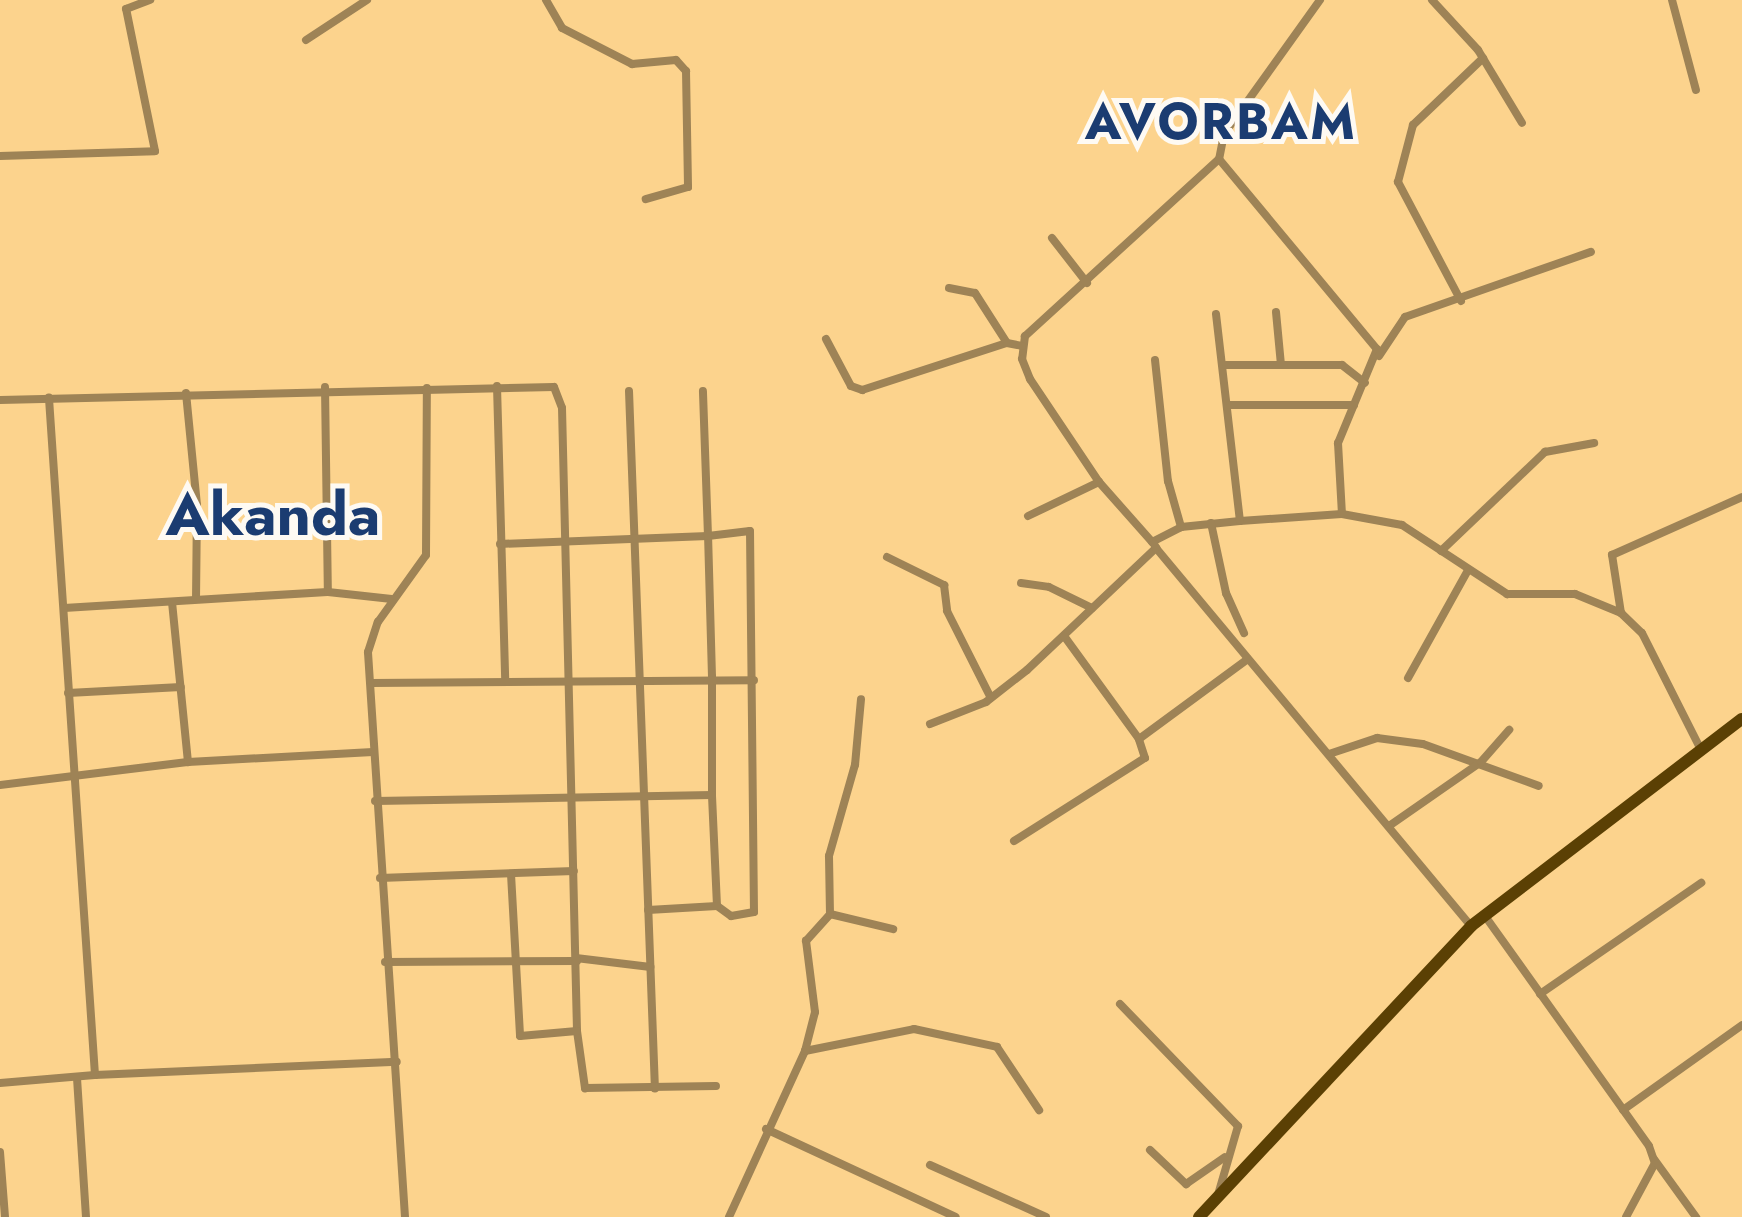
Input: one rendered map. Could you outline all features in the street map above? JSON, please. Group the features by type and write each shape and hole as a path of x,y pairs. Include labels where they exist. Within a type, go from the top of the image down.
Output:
{"main road":[{"path":"1199,1217 1471,926 1742,719"}],"street":[{"path":"0,156 154,152 126,9 150,0"},
{"path":"306,40 367,0"},
{"path":"546,0 562,28 632,64 676,60 686,71 688,187 646,200"},
{"path":"1022,346 1037,322 1086,283 1219,158 1224,134 1320,0"},
{"path":"1432,0 1484,58 1522,123"},
{"path":"1672,0 1696,90"},
{"path":"1461,301 1398,182 1413,125 1484,58"},
{"path":"1219,158 1283,228 1378,356"},
{"path":"1052,238 1086,283"},
{"path":"1342,514 1336,457 1378,356 1405,317 1461,301 1592,252"},
{"path":"949,288 975,294 1008,343"},
{"path":"1276,312 1281,365"},
{"path":"1216,314 1226,365 1240,521"},
{"path":"826,339 851,386 862,390 1008,343 1022,346"},
{"path":"1022,346 1040,397 1099,482 1471,926"},
{"path":"1156,360 1168,481 1181,526"},
{"path":"1226,365 1342,365 1366,383"},
{"path":"497,386 505,680"},
{"path":"0,400 325,388 554,387 562,408 578,1030 589,1092 716,1086"},
{"path":"325,388 328,592"},
{"path":"405,1217 396,1062 385,962 368,652 392,599 426,555 427,388"},
{"path":"629,391 655,1089"},
{"path":"500,544 708,536 750,531 756,902 748,915 723,914 717,906 712,795 712,677 708,536 703,391"},
{"path":"186,393 197,505 196,600"},
{"path":"49,398 68,693 78,772 96,1075"},
{"path":"1230,405 1354,406"},
{"path":"1441,552 1545,452 1594,443"},
{"path":"1028,516 1099,482"},
{"path":"1621,613 1612,555 1742,497"},
{"path":"930,724 991,698 1065,637 1154,545 1181,526 1342,514 1402,525 1507,594 1575,594 1621,613 1642,634 1701,750"},
{"path":"1210,524 1226,594 1244,633"},
{"path":"887,557 944,585 948,611 991,698"},
{"path":"1408,678 1468,570"},
{"path":"1021,583 1049,587 1092,608"},
{"path":"64,608 328,592 392,599"},
{"path":"172,602 188,762"},
{"path":"1014,841 1142,762 1139,739 1065,637"},
{"path":"1139,739 1248,660"},
{"path":"370,683 712,677 754,680"},
{"path":"68,693 181,687"},
{"path":"728,1217 805,1051 815,1012 806,941 830,914 829,856 855,766 861,699"},
{"path":"1389,826 1481,762 1510,730"},
{"path":"1329,754 1376,738 1424,744 1538,786"},
{"path":"0,784 54,781 78,772 188,762 373,752"},
{"path":"375,801 712,795"},
{"path":"380,878 574,872"},
{"path":"511,874 520,1036 578,1030"},
{"path":"1540,994 1701,883"},
{"path":"648,910 717,906"},
{"path":"830,914 892,928"},
{"path":"1485,916 1696,1217"},
{"path":"385,962 577,960 650,968"},
{"path":"1120,1004 1238,1126 1225,1156 1218,1195"},
{"path":"1623,1110 1742,1025"},
{"path":"805,1051 914,1028 996,1047 1039,1110"},
{"path":"0,1084 96,1075 396,1062"},
{"path":"77,1078 86,1217"},
{"path":"766,1129 956,1217"},
{"path":"1150,1150 1186,1184 1225,1156"},
{"path":"0,1152 4,1217"},
{"path":"1626,1217 1654,1159"},
{"path":"930,1165 1046,1217"}],"district":[{"name":"AVORBAM","path":"1221,122"},
{"name":"Akanda","path":"273,514"}]}
